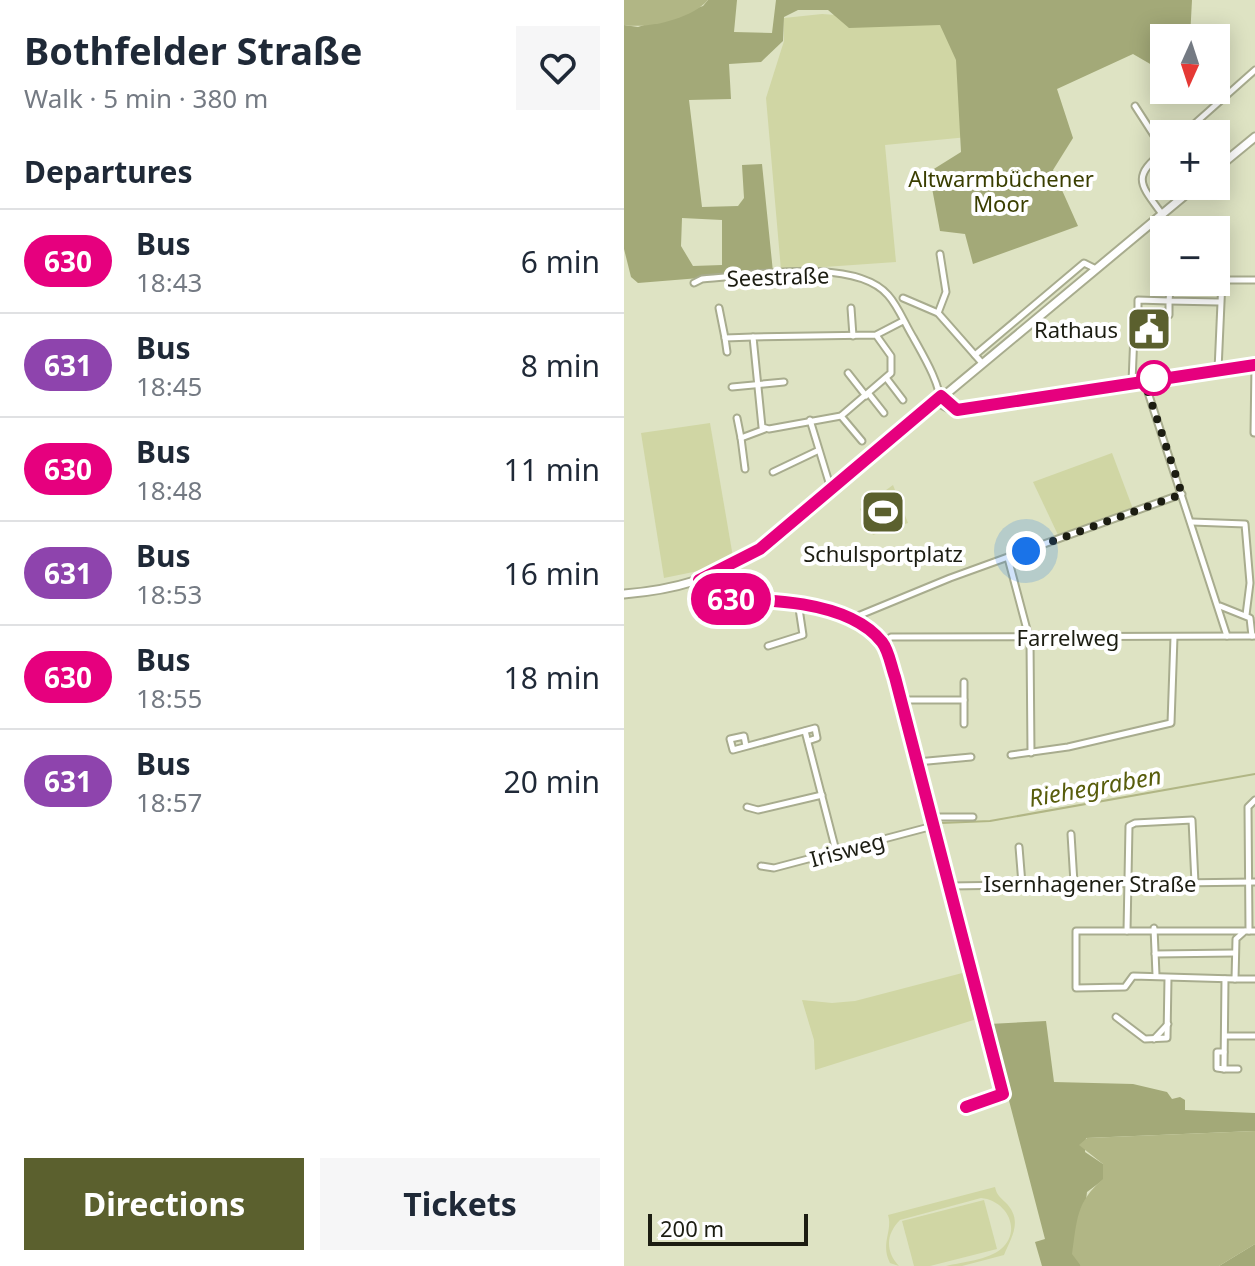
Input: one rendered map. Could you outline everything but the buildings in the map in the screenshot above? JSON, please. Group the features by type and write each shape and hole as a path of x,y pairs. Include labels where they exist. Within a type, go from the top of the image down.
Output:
{"main road":[{"path":"1230,158 1255,137"},
{"path":"624,594 662,590 699,580 747,558 1179,200"}],"street":[{"path":"1199,120 1255,70"},
{"path":"1135,106 1150,129"},
{"path":"1150,162 1144,166 1141,176 1142,187 1150,198"},
{"path":"1152,200 1162,214"},
{"path":"938,313 946,292 940,254"},
{"path":"975,355 1084,263 1096,269"},
{"name":"Seestraße","path":"694,283 774,274 850,275 876,285 888,295 941,396"},
{"path":"1218,370 1222,280 1255,280"},
{"path":"1169,296 1169,301 1169,315 1136,317 1138,300 1169,301 1219,302"},
{"path":"903,298 938,313 982,363"},
{"path":"719,308 727,352"},
{"path":"851,308 853,336"},
{"path":"725,338 876,335 903,321"},
{"path":"1132,382 1134,333"},
{"path":"741,438 765,429 841,416 891,373 891,356 876,335"},
{"path":"753,337 756,385 765,429"},
{"path":"941,396 957,410 1255,365 1254,433"},
{"path":"848,373 884,413"},
{"path":"887,379 903,400"},
{"path":"1144,380 1220,606 1227,636"},
{"path":"732,387 784,382"},
{"path":"841,416 862,441"},
{"path":"737,418 745,469"},
{"path":"810,420 831,489"},
{"path":"773,472 817,451"},
{"path":"848,620 1182,494"},
{"path":"1192,522 1242,523 1247,527 1250,583 1246,615"},
{"path":"1008,558 1027,637 1031,753"},
{"path":"699,580 713,599 798,602 848,620 883,643"},
{"path":"768,646 803,635 798,602"},
{"path":"1220,606 1246,615 1253,621 1254,636"},
{"name":"Farrelweg","path":"883,643 891,637 1254,636"},
{"path":"1011,755 1171,723 1174,637"},
{"name":"Isernhagener Straße","path":"883,643 901,700 949,886 1252,882"},
{"path":"964,682 964,724"},
{"path":"901,700 964,700"},
{"path":"746,746 805,731 836,851"},
{"path":"917,762 971,757"},
{"path":"747,807 758,810 822,795"},
{"path":"1249,931 1252,882 1248,807 1255,800"},
{"path":"931,817 973,817"},
{"path":"1127,931 1129,826 1187,819 1195,825 1195,883"},
{"name":"Irisweg","path":"761,866 774,868 933,826"},
{"path":"1071,834 1074,883"},
{"path":"1019,847 1022,884"},
{"path":"1249,931 1154,928 1076,931 1076,988 1125,987 1133,976 1255,979"},
{"path":"1154,928 1156,975"},
{"path":"1235,979 1236,939 1249,931"},
{"path":"1155,954 1235,953"},
{"path":"1116,1017 1145,1039 1167,1038 1168,978"},
{"path":"1225,979 1224,1052 1217,1052 1217,1068 1238,1069"},
{"path":"1225,1036 1255,1036"}],"shaded area":[{"path":"624,0 708,0 680,17 657,24 634,26 624,25"},
{"path":"822,14 954,23 968,137 885,145 896,262 781,270 766,98 784,41 784,18"},
{"path":"710,423 733,557 703,570 664,578 641,433"},
{"path":"1112,453 1133,509 1059,537 1033,482"},
{"name":"Schulsportplatz","path":"893,485 908,523 873,535 860,509"},
{"path":"970,971 983,1017 815,1070 814,1040 802,1000 832,1003 855,1001"},
{"path":"1255,1131 1255,1244 1219,1266 1081,1266 1072,1254 1083,1204 1103,1179 1103,1164 1079,1145 1087,1138"},
{"path":"995,1187 1011,1209 1015,1222 1004,1255 962,1266 946,1266 989,1256 1007,1241 1011,1233 1009,1217 998,1204 981,1198 900,1220 892,1231 889,1243 891,1254 899,1266 890,1263 886,1250 888,1215"},
{"path":"984,1200 997,1249 930,1266 914,1266 902,1221"}],"green space":[{"name":"Altwarmbüchener Moor","path":"708,0 737,0 734,32 772,33 776,0 1192,0 1191,24 1150,24 1150,64 1133,54 1057,89 1073,138 1053,170 1078,226 973,264 965,234 940,231 929,172 961,152 956,60 940,25 849,28 828,10 798,10 784,17 783,41 761,62 729,64 731,99 689,100 702,207 738,206 744,198 742,165 762,164 773,272 638,283 631,277 624,249 624,25 638,27 703,6","holes":["682,218 722,220 722,265 693,266 681,246"]},
{"path":"1046,1021 1054,1082 1133,1084 1167,1092 1172,1099 1180,1097 1185,1100 1185,1110 1255,1113 1255,1131 1086,1138 1085,1152 1103,1164 1103,1180 1087,1192 1079,1260 1081,1266 1042,1266 1035,1242 1045,1239 989,1024"},
{"path":"1255,1244 1255,1266 1219,1266"}],"waterway":[{"name":"Riehegraben","path":"941,823 990,821 1255,774"}],"tunnel":[{"path":"1134,320 1134,333"}],"bus line":[{"name":"630","path":"966,1107 994,1100 1003,1094 895,677 883,643 848,620 808,604 776,599 713,599 707,595 699,580 727,569 760,549 941,396 957,410 1255,365"}],"place":[{"name":"Rathaus","path":"1149,329"},
{"name":"Schulsportplatz","path":"883,512"}],"route":[{"path":"1026,551 1182,494 1144,380 1154,378"}]}
